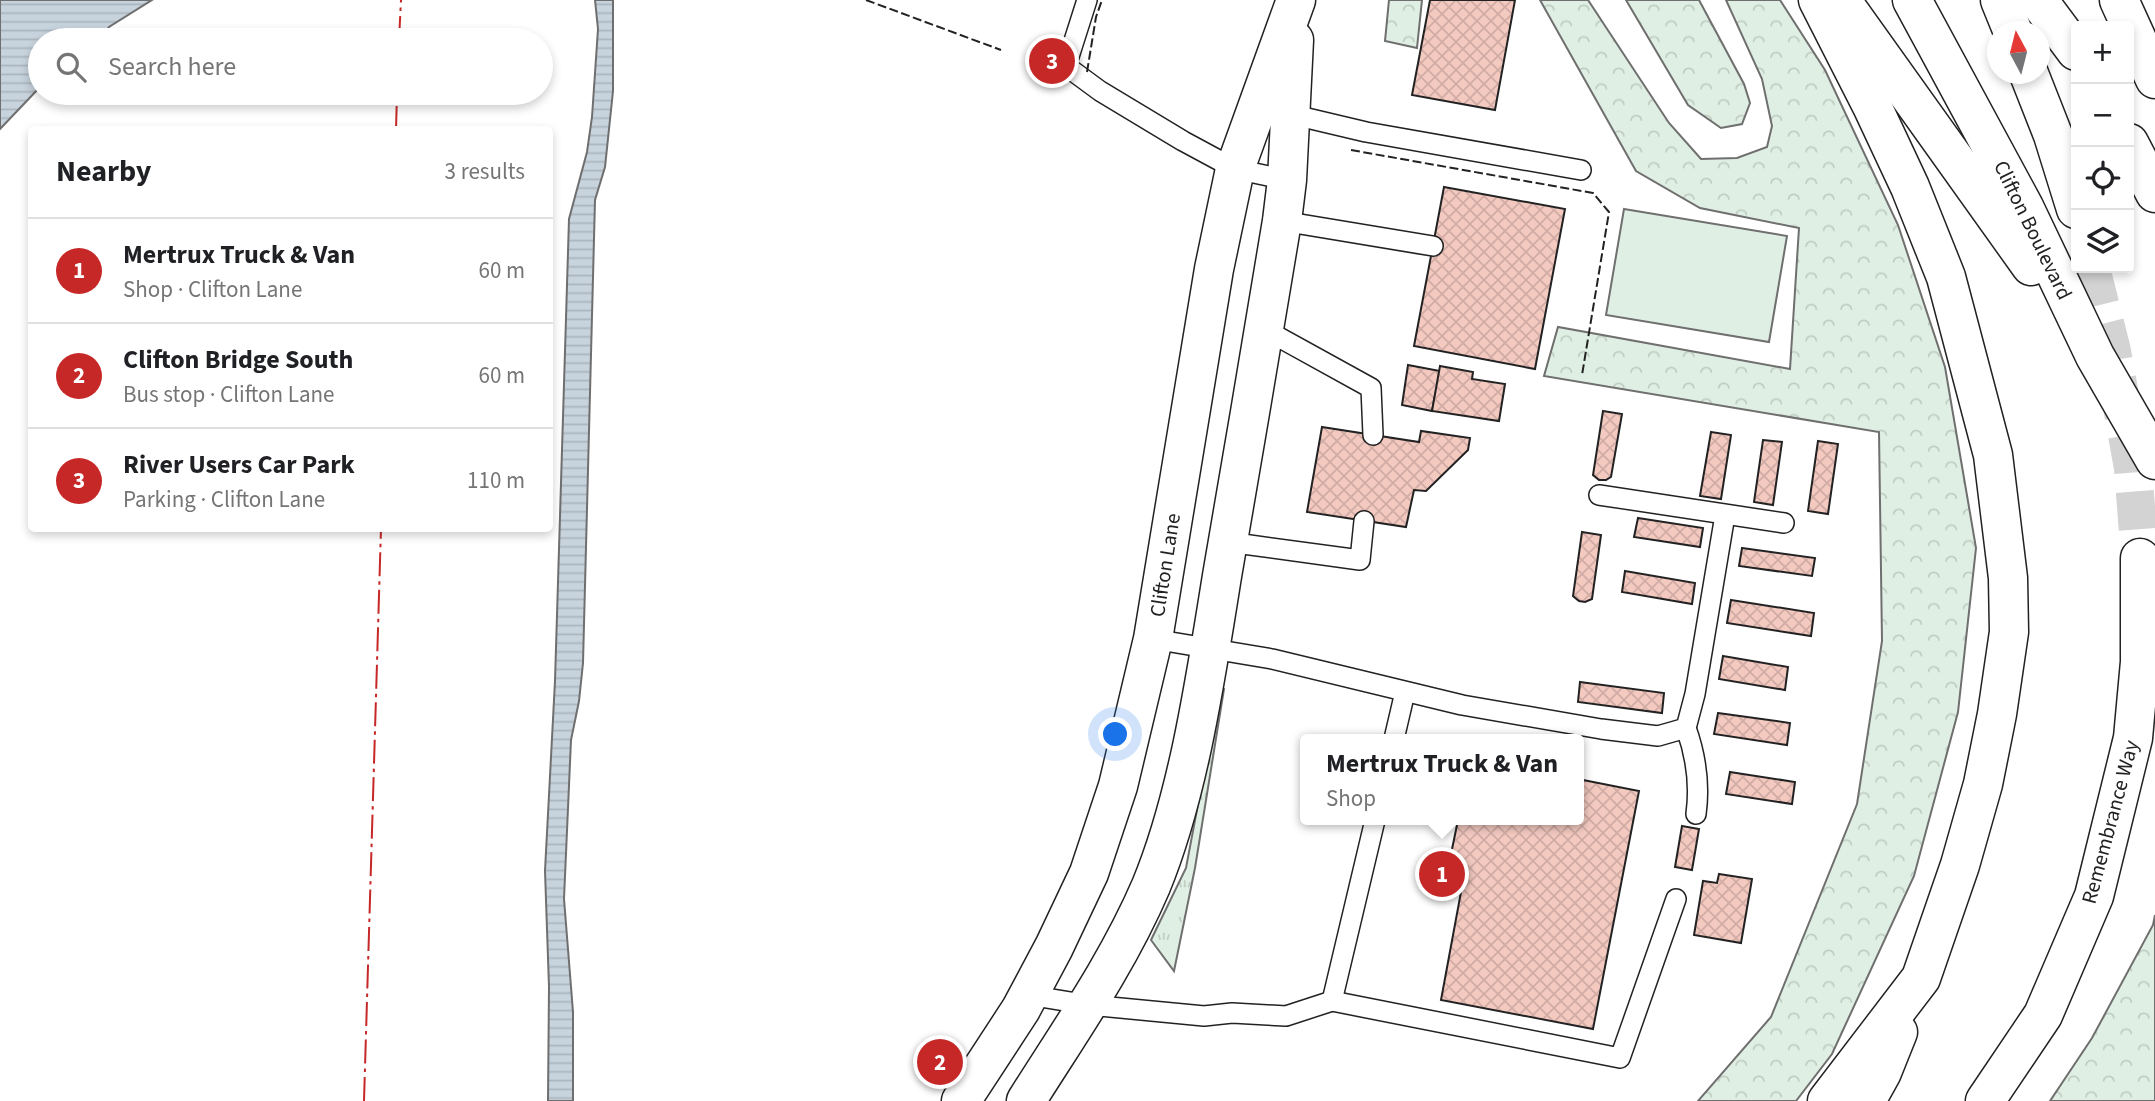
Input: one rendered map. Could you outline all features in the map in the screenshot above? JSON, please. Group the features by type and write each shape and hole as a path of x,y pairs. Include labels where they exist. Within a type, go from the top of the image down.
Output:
{"main road":[{"path":"1818,0 1910,187 1946,276 1993,455 2008,578 2009,632 1983,784 1960,865 1921,978 1882,1072 1866,1101"},
{"path":"1841,0 2095,356"},
{"name":"Clifton Boulevard","path":"1912,0 2024,207 2095,356 2155,460"},
{"path":"2000,0 2009,21"},
{"path":"2038,0 2071,44"},
{"path":"2119,0 2155,79"},
{"name":"Clifton Lane","path":"961,1101 1028,995 1089,873 1118,786 1153,639 1214,269 1235,169 1296,1"},
{"name":"Clifton Lane","path":"1026,1101 1089,1005 1129,933 1156,872 1178,798 1211,647 1282,221 1287,180 1296,1"},
{"path":"2033,84 2053,135 2071,193"},
{"path":"2131,147 2155,192"},
{"name":"Remembrance Way","path":"1985,1101 2043,1015 2094,896 2133,738 2140,662 2140,558"},
{"path":"1827,1101 1921,978"},
{"path":"2005,1101 2043,1015"}],"lane":[{"path":"1087,0 1066,66 1112,98 1235,169 1287,180"},
{"path":"1290,114 1366,132 1581,170"},
{"path":"1282,221 1433,246"},
{"path":"1264,329 1371,388 1373,435"},
{"path":"1599,495 1784,523"},
{"path":"1696,814 1699,797 1697,774 1694,750 1686,728 1695,694 1725,515"},
{"path":"1228,542 1360,561 1364,521"},
{"path":"1153,639 1272,659 1462,705 1601,729 1658,736 1686,728"},
{"path":"1395,734 1405,692"},
{"path":"1332,1001 1374,825"},
{"path":"1028,995 1089,1005 1204,1016 1232,1013 1286,1016 1332,1001 1620,1058 1676,900"}],"green space":[{"path":"1389,0 1422,0 1417,48 1385,41"},
{"path":"1540,0 1588,0 1669,123 1701,159 1737,158 1767,147 1772,126 1762,79 1726,0 1780,0 1825,70 1898,225 1945,367 1976,548 1958,712 1914,876 1832,1054 1796,1101 1698,1101 1771,1017 1857,804 1882,641 1879,432 1544,376 1558,327 1790,369 1799,228 1700,208 1636,171"},
{"path":"1626,0 1699,0 1744,84 1750,103 1742,124 1721,128 1688,105"},
{"path":"1624,209 1787,236 1769,342 1606,315"},
{"path":"1220,688 1224,689 1195,868 1174,971 1151,940 1186,868"},
{"path":"2155,915 2155,1101 2050,1101 2092,1038 2153,925"}],"shaded area":[{"path":"0,0 152,0 108,28 28,28 28,100 0,129"},
{"path":"595,0 613,0 613,91 605,167 595,200 583,663 571,740 564,899 573,1012 573,1101 548,1101 549,987 545,871 555,681 569,219 587,152 592,117 598,29"}],"building":[{"path":"1430,0 1515,0 1495,110 1412,95"},
{"path":"1444,187 1565,209 1535,369 1414,346"},
{"path":"1408,365 1440,371 1432,411 1402,405"},
{"path":"1440,366 1473,372 1472,379 1505,384 1499,421 1432,411"},
{"path":"1603,411 1622,414 1611,477 1599,480 1593,475"},
{"path":"1322,427 1419,442 1421,431 1470,438 1468,450 1426,491 1414,490 1406,527 1307,512"},
{"path":"1711,432 1731,435 1721,499 1700,496"},
{"path":"1763,440 1782,442 1773,505 1754,502"},
{"path":"1818,441 1838,444 1828,514 1808,511"},
{"path":"1638,518 1703,528 1700,547 1634,537"},
{"path":"1582,532 1601,535 1592,599 1585,602 1573,596"},
{"path":"1742,548 1815,558 1812,576 1739,566"},
{"path":"1625,571 1695,583 1692,604 1622,592"},
{"path":"1731,600 1814,613 1811,636 1727,623"},
{"path":"1723,656 1788,667 1785,690 1719,679"},
{"path":"1580,682 1664,693 1662,713 1578,702"},
{"path":"1718,713 1790,723 1787,745 1714,734"},
{"path":"1730,772 1795,782 1792,804 1726,794"},
{"path":"1584,780 1639,791 1593,1029 1441,1000 1461,892 1444,888 1457,825 1584,825"},
{"path":"1682,826 1699,829 1692,870 1675,867"},
{"path":"1719,874 1752,879 1741,943 1694,935 1703,881 1717,883"}],"tunnel":[{"path":"2092,273 2112,351 2133,468 2140,558"}],"fence":[{"path":"866,0 1001,50"},
{"path":"1087,72 1096,17 1102,0"},
{"path":"1351,150 1593,193 1609,212 1582,375"}],"power":[{"path":"400,28 401,0"},
{"path":"396,126 397,105"},
{"path":"364,1101 381,532"}],"place":[{"name":"River Users Car Park","path":"1052,61"},
{"name":"Mertrux Truck & Van","path":"1442,874"},
{"name":"Clifton Bridge South","path":"940,1062"}]}
